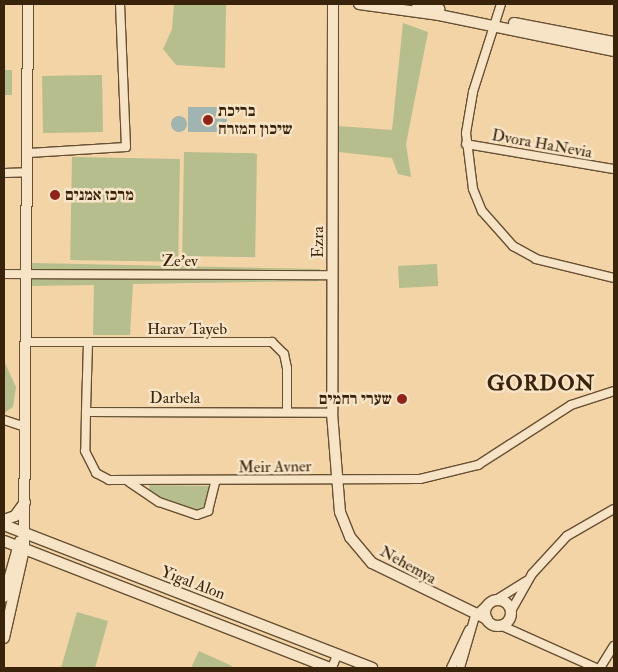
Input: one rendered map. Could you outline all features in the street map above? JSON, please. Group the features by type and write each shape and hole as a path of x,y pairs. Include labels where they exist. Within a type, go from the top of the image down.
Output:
{"street":[{"path":"4,597 25,534 28,4"},
{"path":"28,153 126,147 120,4"},
{"path":"327,4 334,4"},
{"name":"Ezra","path":"334,4 332,413 335,480"},
{"path":"359,4 614,42"},
{"path":"417,4 614,52"},
{"path":"501,4 473,92 466,144 473,189 482,211 512,246 536,259 614,278"},
{"name":"Dvora HaNevia","path":"466,144 614,169"},
{"path":"4,172 28,172"},
{"name":"Ze'ev","path":"4,274 332,275"},
{"name":"Harav Tayeb","path":"27,342 272,342 284,354 287,368 287,412"},
{"path":"86,412 88,343"},
{"name":"Meir Avner","path":"86,412 85,451 92,468 102,478 129,482 420,479 478,465 571,405 614,390"},
{"name":"Darbela","path":"86,412 332,413"},
{"path":"4,420 26,427"},
{"name":"Nehemya","path":"335,480 344,525 362,555 386,572 475,616 487,619"},
{"name":"Meir Avner","path":"129,482 160,502 197,514 208,511 215,482"},
{"path":"4,520 15,516 25,501"},
{"path":"460,668 475,616 487,605 529,578 568,536 614,509"},
{"name":"Yigal Alon","path":"4,525 372,668"},
{"name":"Yigal Alon","path":"4,541 310,664 327,668"},
{"path":"4,638 20,548"},
{"path":"500,625 511,612 529,578"},
{"path":"496,600 504,601 511,612"},
{"path":"487,605 487,619 596,668"},
{"path":"451,668 471,628"},
{"path":"600,668 614,646"},
{"path":"327,668 337,654"}],"green space":[{"path":"174,4 226,4 225,68 176,65 163,49 172,29"},
{"path":"403,23 428,32 406,144 411,177 398,174 392,158 339,152 338,126 392,130"},
{"path":"4,70 12,70 12,95 4,95"},
{"path":"102,75 103,132 43,133 42,76"},
{"path":"184,152 257,153 255,257 182,256"},
{"path":"72,157 180,159 178,262 70,260"},
{"path":"32,263 320,269 318,281 133,284 130,335 93,335 94,285 32,286"},
{"path":"437,264 438,286 399,288 398,266"},
{"path":"4,361 16,387 13,407 4,413"},
{"path":"149,485 210,486 206,505 197,510 150,494"},
{"path":"77,612 108,621 95,668 61,668"},
{"path":"199,651 232,666 231,668 191,668"}],"shaded area":[{"name":"בריכת שיכון המזרח","path":"188,107 227,107 227,132 188,132"},
{"path":"176,116 182,116 187,121 185,130 176,132 171,127 171,121"}],"place":[{"name":"בריכת שיכון המזרח","path":"208,120"},
{"name":"מרכז אמנים","path":"55,195"},
{"name":"שערי רחמים","path":"402,399"}],"district":[{"name":"GORDON","path":"541,384"}]}
